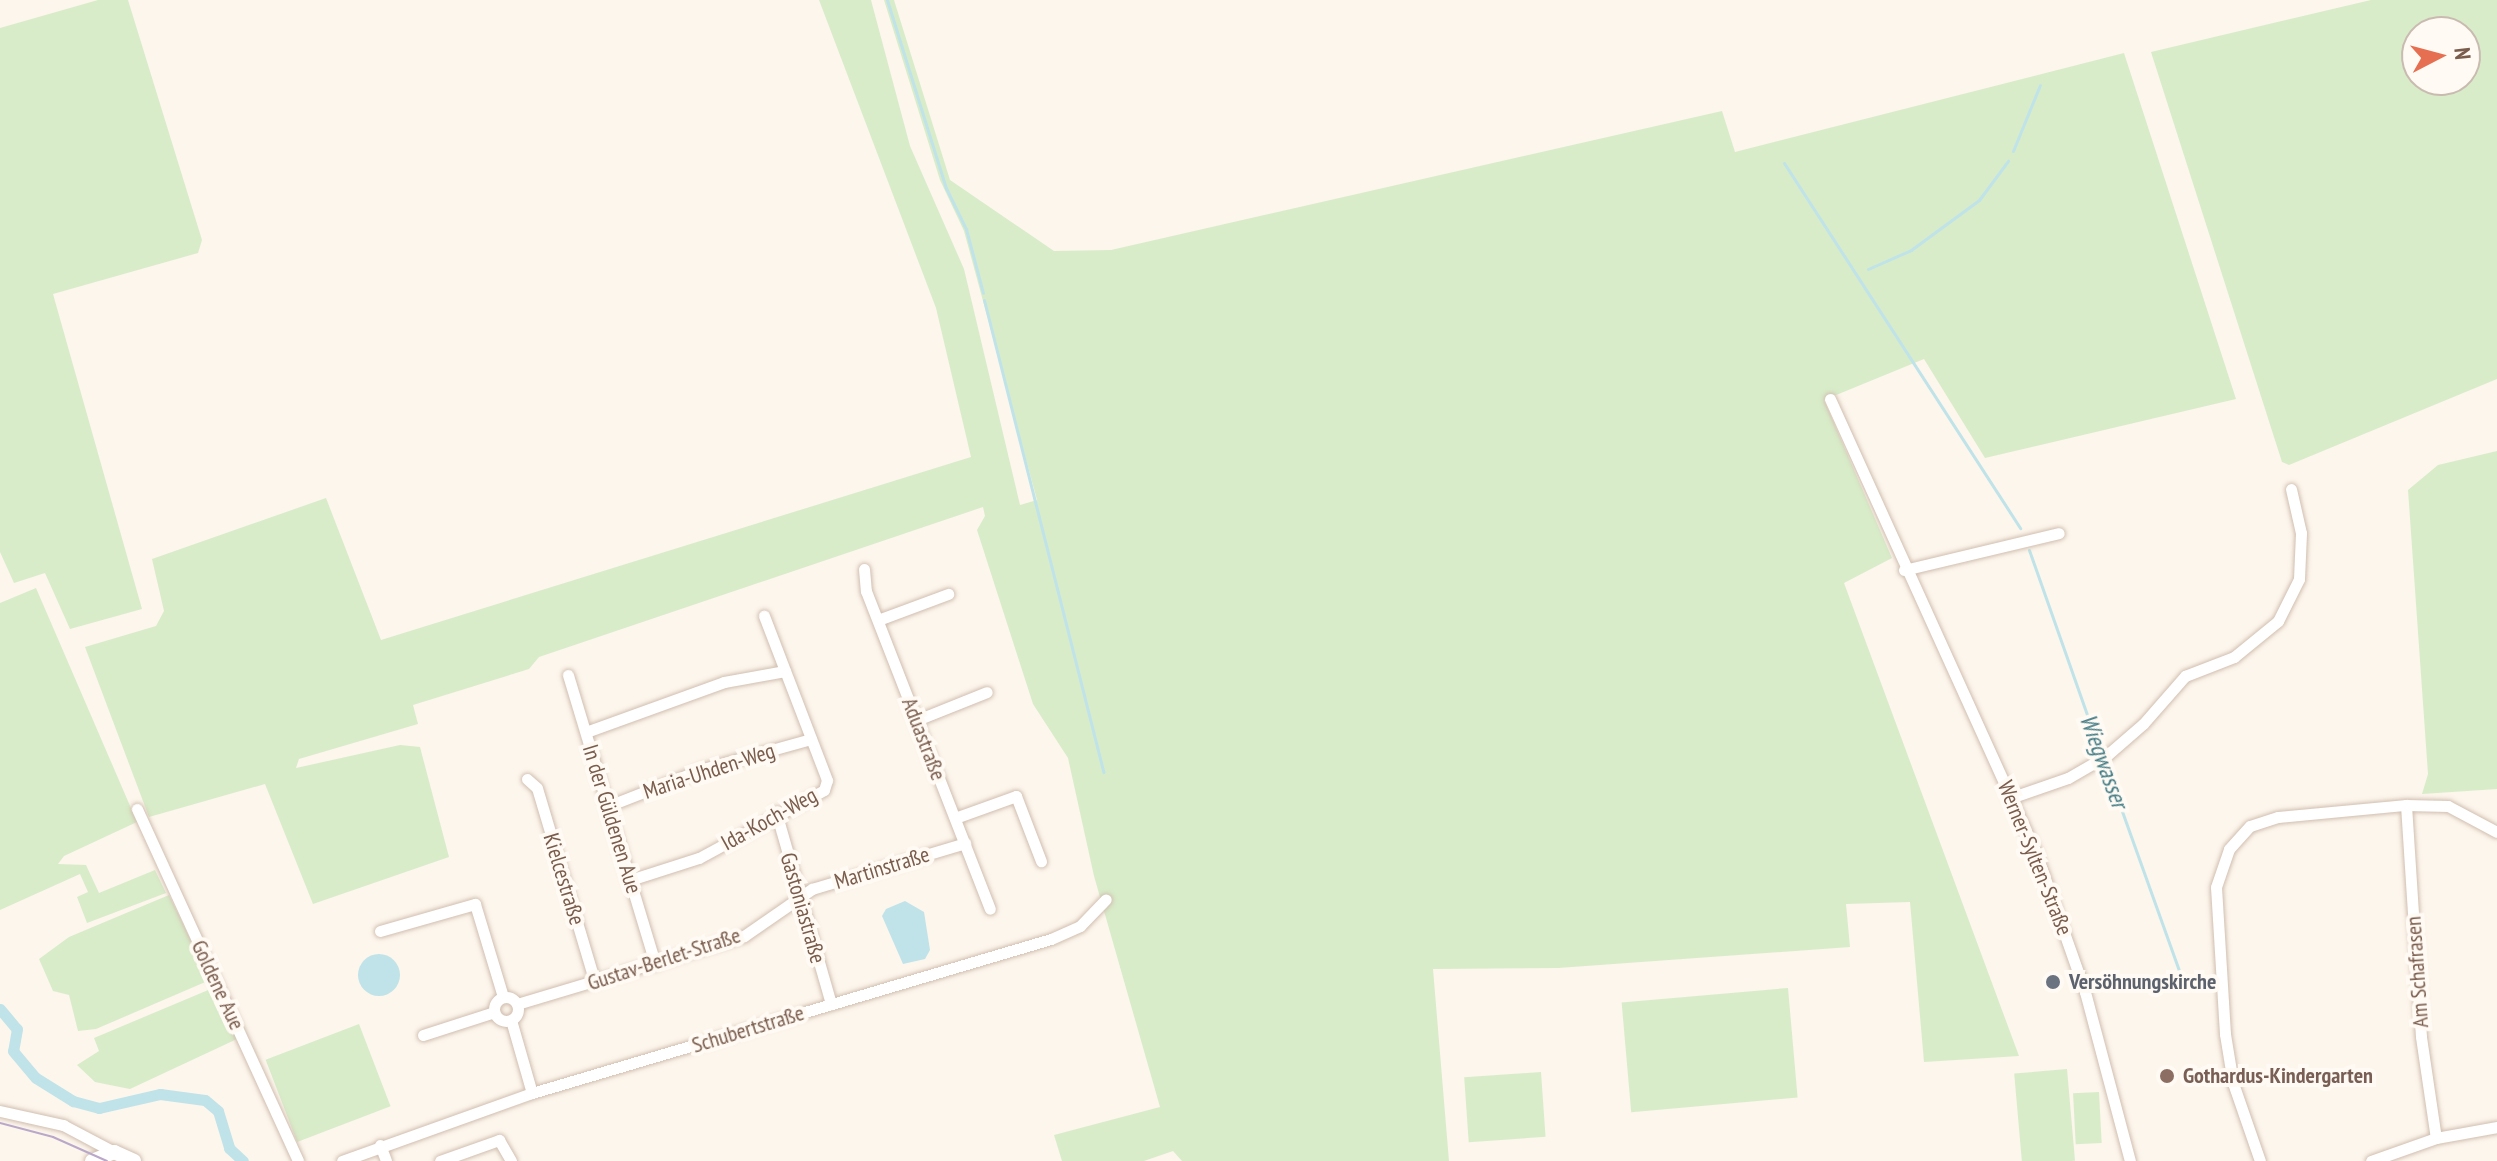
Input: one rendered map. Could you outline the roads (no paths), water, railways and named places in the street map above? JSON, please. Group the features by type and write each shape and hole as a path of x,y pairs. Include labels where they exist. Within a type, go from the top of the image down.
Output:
{"main road":[{"path":"92,1161 114,1152 133,1160"}],"street":[{"name":"Werner-Sylten-Straße","path":"1830,399 1904,570 2013,797 2068,939 2130,1161"},
{"path":"2013,797 2101,759 2143,724 2185,676 2234,657 2278,621 2299,579 2301,533 2291,489"},
{"path":"1904,570 2059,533"},
{"name":"Aduastraße","path":"864,569 866,591 990,909"},
{"path":"878,620 948,594"},
{"name":"Ida-Koch-Weg","path":"630,880 699,858 776,812 824,790 827,780 764,616"},
{"path":"586,732 724,682 785,671"},
{"name":"In der Güldenen Aue","path":"568,675 655,964"},
{"path":"917,720 987,692"},
{"name":"Maria-Uhden-Weg","path":"608,806 703,769 811,739"},
{"name":"Kielcestraße","path":"527,779 537,788 595,982"},
{"path":"955,818 1016,796 1041,861"},
{"path":"2260,1161 2238,1103 2227,1048 2216,934 2222,866 2250,826 2278,817 2406,805 2448,806 2497,832"},
{"name":"Am Schafrasen","path":"2406,805 2421,1037 2436,1138"},
{"name":"Goldene Aue","path":"137,809 298,1161"},
{"name":"Gastoniastraße","path":"776,812 831,1004"},
{"name":"Martinstraße","path":"800,895 965,843"},
{"name":"Gustav-Berlet-Straße","path":"517,1004 744,936 800,895"},
{"name":"Schubertstraße","path":"342,1161 532,1093 1068,933 1106,899"},
{"path":"380,931 475,904 503,997 517,1004 511,1020 532,1093"},
{"path":"423,1035 494,1012 503,997"},
{"path":"494,1012 499,1019 511,1020"},
{"path":"0,1111 63,1125 114,1152"},
{"path":"2371,1161 2436,1138 2497,1127"},
{"path":"440,1161 499,1140 511,1161"},
{"path":"380,1145 386,1161"}],"water":[{"path":"905,901 924,912 930,950 925,959 903,964 882,916 886,909"},
{"path":"379,954 394,960 400,975 394,990 379,996 364,990 358,975 364,960"}],"waterway":[{"path":"887,0 946,188 966,229 983,293"},
{"path":"2013,151 2040,85"},
{"path":"1868,269 1911,250 1979,200 2008,161"},
{"name":"Wiegwasser","path":"1784,163 2020,528"},
{"path":"984,300 1103,772"},
{"name":"Wiegwasser","path":"2029,550 2101,754"},
{"name":"Wiegwasser","path":"2104,761 2179,971"},
{"path":"0,1009 17,1029 13,1051 36,1078 73,1101 99,1108 160,1094 205,1100 218,1111 229,1148 243,1161"}],"tram line":[{"path":"0,1123 53,1137 107,1161"}],"place":[{"name":"Versöhnungskirche","path":"2053,982"},
{"name":"Gothardus-Kindergarten","path":"2167,1076"}]}
